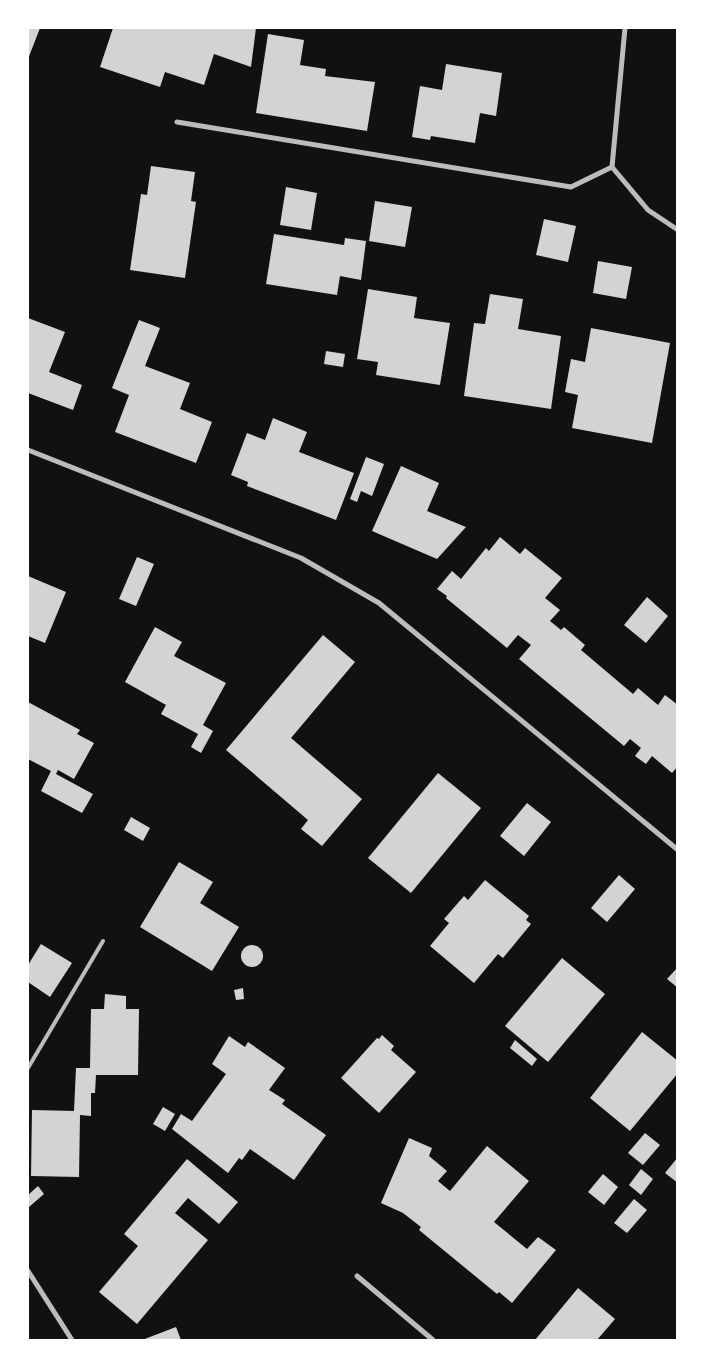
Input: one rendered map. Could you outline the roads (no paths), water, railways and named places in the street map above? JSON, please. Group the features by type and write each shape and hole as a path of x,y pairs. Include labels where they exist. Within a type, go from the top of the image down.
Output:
{"street":[{"path":"625,28 612,167 648,210 678,230"},
{"path":"177,122 571,187 612,167"},
{"path":"28,450 302,558 379,603 678,850"},
{"path":"28,1271 72,1340"},
{"path":"357,1276 433,1340"}],"lane":[{"path":"28,1068 104,942"}]}
